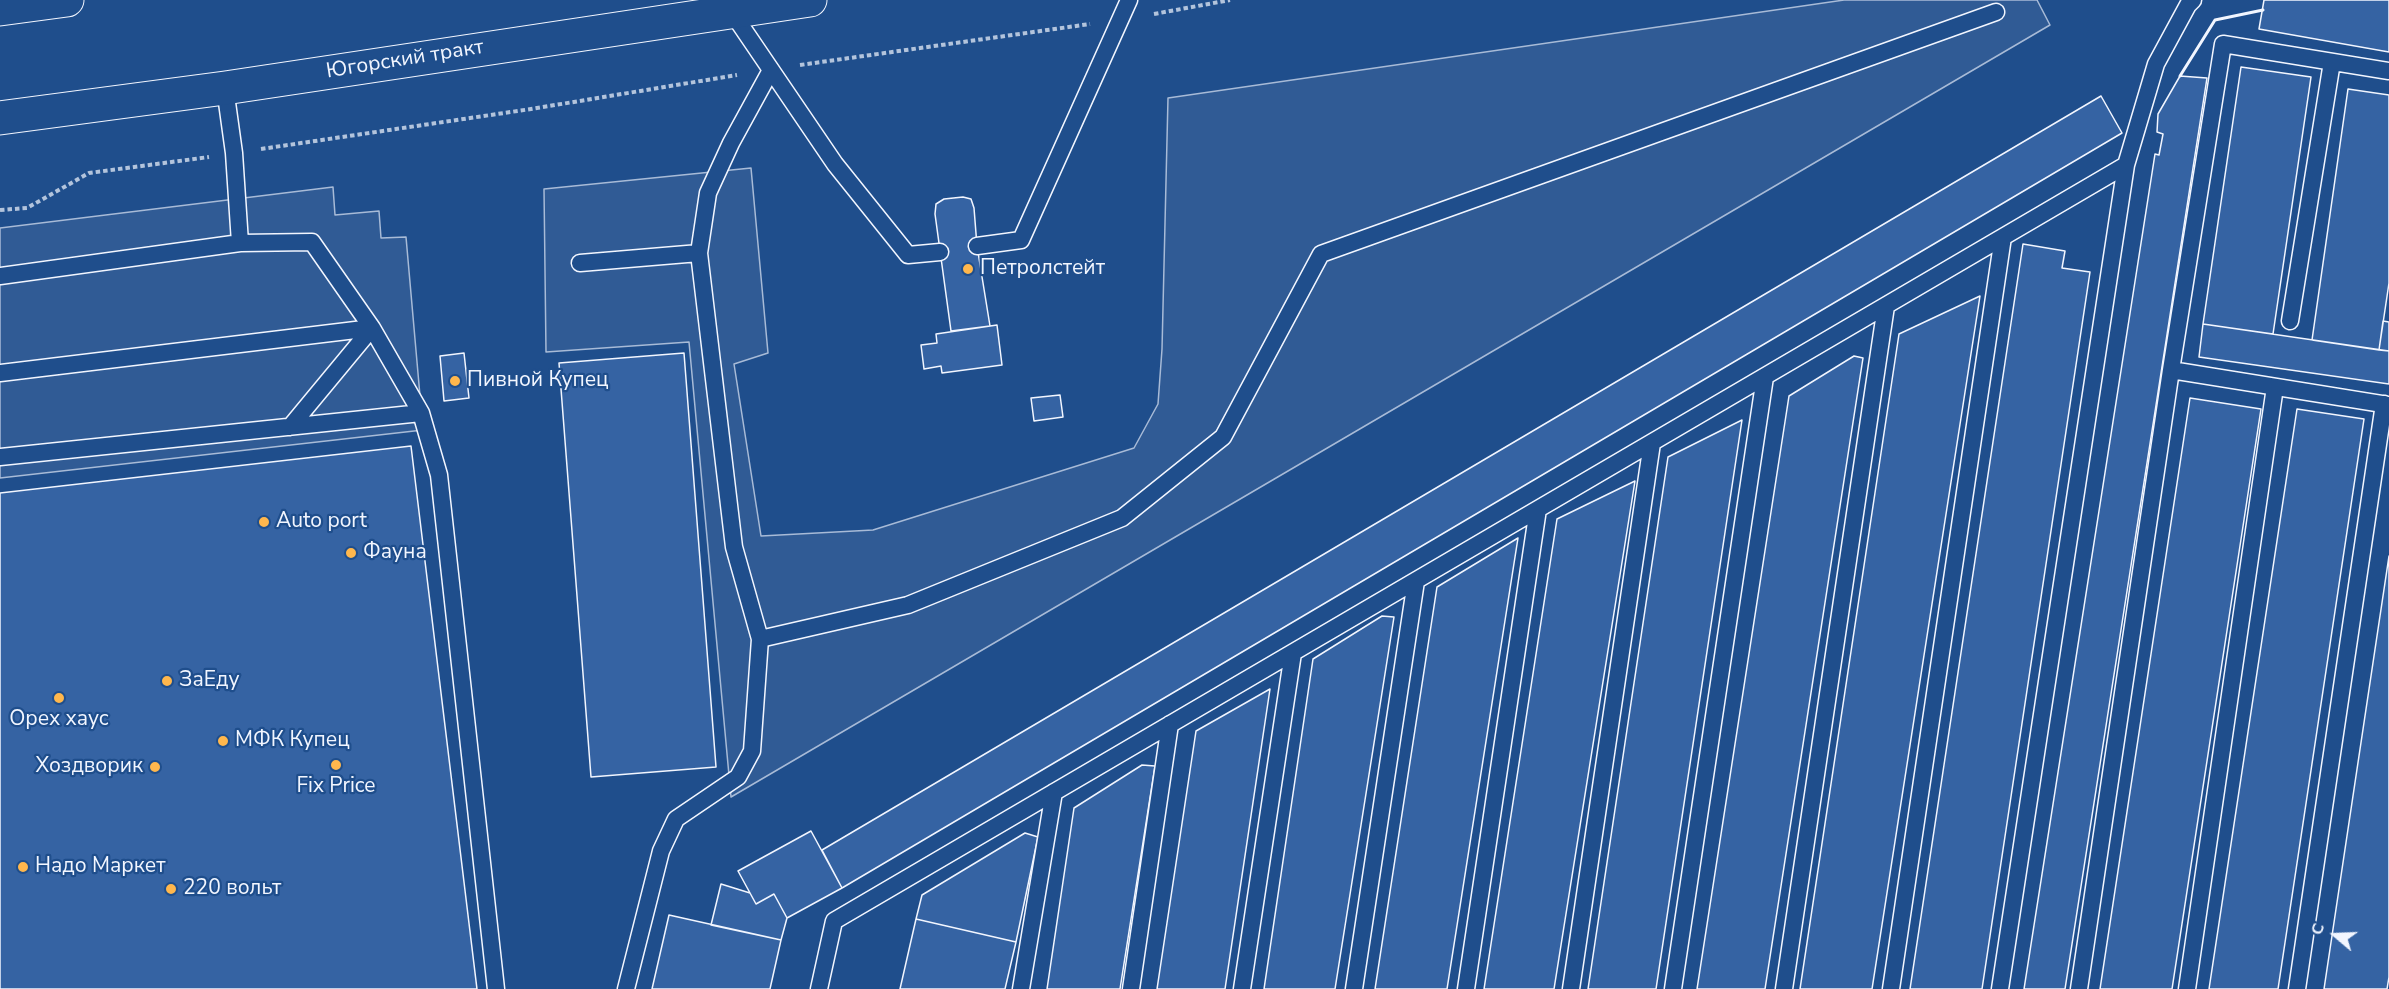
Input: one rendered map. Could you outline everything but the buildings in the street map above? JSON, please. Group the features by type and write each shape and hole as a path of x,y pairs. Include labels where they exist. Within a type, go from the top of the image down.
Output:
{"main road":[{"path":"0,9 67,0"},
{"name":"Югорский тракт","path":"0,118 225,88 810,0"}],"lane":[{"path":"977,246 1022,240 1129,0"},
{"path":"2000,989 2126,165 2156,64 2188,5 2193,0"},
{"path":"731,11 835,164 908,255 940,252"},
{"path":"760,639 908,605 1122,518 1223,437 1322,254 1996,12"},
{"path":"2079,989 2171,370 2223,44 2389,71"},
{"path":"2290,321 2332,62"},
{"path":"626,989 661,851 676,819 738,777 752,751 760,639 734,547 699,252 708,193 731,143 771,69"},
{"path":"225,88 234,153 240,243"},
{"path":"819,989 834,921 2126,165"},
{"path":"1892,989 2003,237"},
{"path":"0,276 240,243 312,242 372,328 421,413 439,475 496,989"},
{"path":"580,262 699,252"},
{"path":"1784,989 1886,306"},
{"path":"0,373 372,328"},
{"path":"290,427 372,328"},
{"path":"2171,370 2387,405 2297,989"},
{"path":"1673,989 1765,377"},
{"path":"2187,989 2275,387"},
{"path":"0,457 421,413"},
{"path":"1571,989 1652,443"},
{"path":"1466,989 1538,509"},
{"path":"1354,989 1416,581"},
{"path":"1242,989 1293,653"},
{"path":"1131,989 1170,724"},
{"path":"1021,989 1054,792"}],"path":[{"path":"0,210 27,208 89,173 531,109 771,69 1120,20 1230,0"}],"shaded area":[{"path":"1844,0 2037,0 2050,25 731,797 689,342 546,352 544,189 751,168 768,353 734,364 761,536 873,530 1134,448 1158,404 1162,349 1168,98"},
{"path":"333,187 335,215 379,211 381,238 406,237 423,430 0,478 0,228"}],"wall":[{"path":"2180,76 2215,20 2263,10"}],"place":[{"name":"Петролстейт","path":"968,269"},
{"name":"Пивной Купец","path":"455,381"},
{"name":"Auto port","path":"264,522"},
{"name":"Фауна","path":"351,553"},
{"name":"ЗаЕду","path":"167,681"},
{"name":"Орех хаус","path":"59,698"},
{"name":"МФК Купец","path":"223,741"},
{"name":"Fix Price","path":"336,765"},
{"name":"Хоздворик","path":"155,767"},
{"name":"Надо Маркет","path":"23,867"},
{"name":"220 вольт","path":"171,889"}]}
